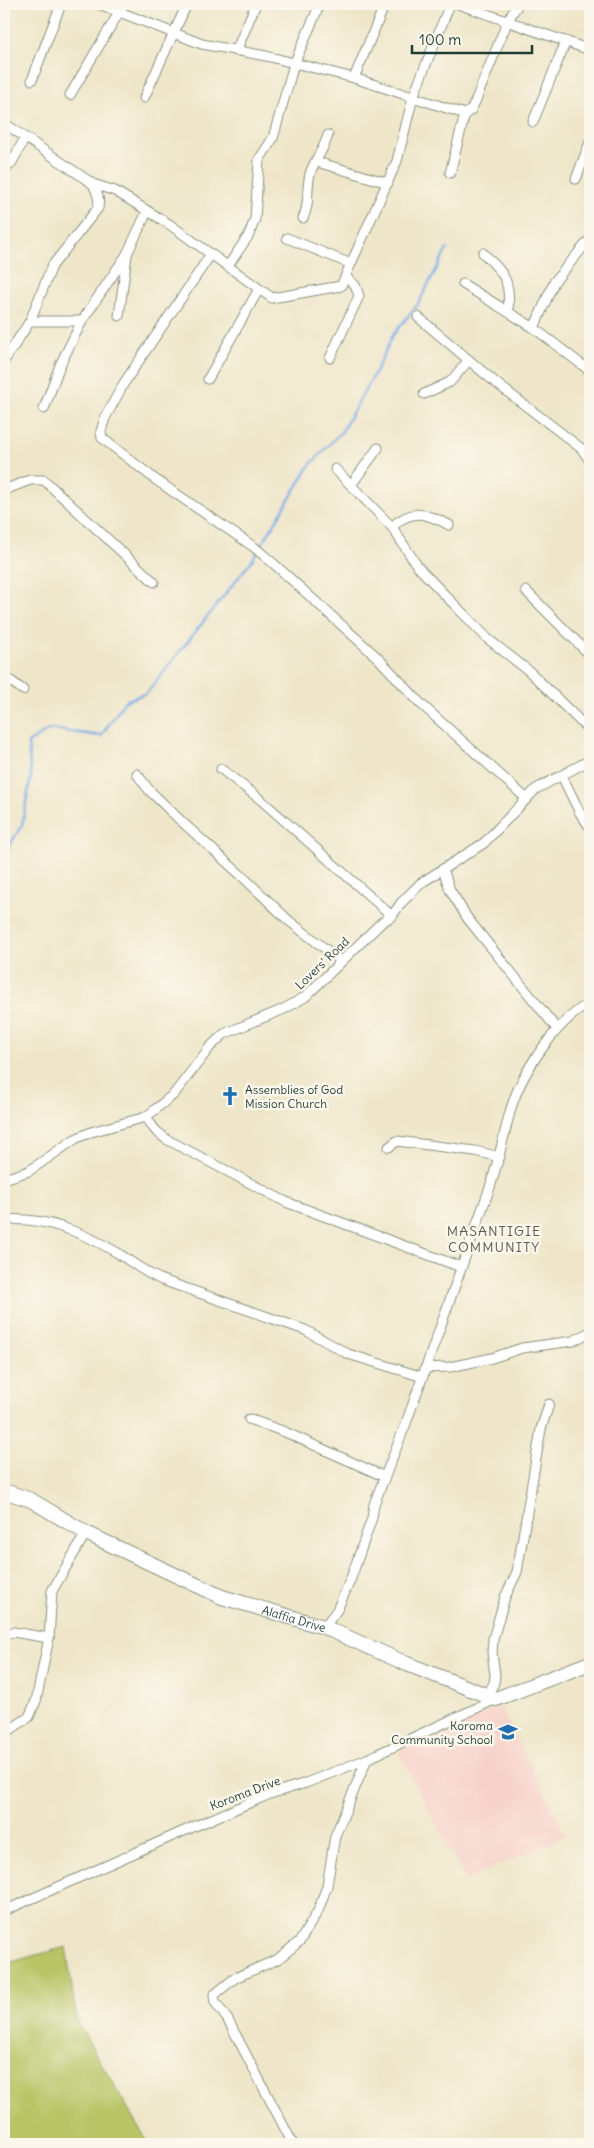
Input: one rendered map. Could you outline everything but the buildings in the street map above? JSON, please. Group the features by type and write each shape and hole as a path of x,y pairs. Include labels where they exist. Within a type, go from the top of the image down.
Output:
{"street":[{"path":"32,80 61,4"},
{"path":"99,4 122,8 173,34 202,44 354,78 465,114"},
{"path":"144,98 187,4"},
{"path":"236,51 256,4"},
{"path":"228,266 249,235 255,219 259,160 273,138 294,64 320,4"},
{"path":"354,78 385,4"},
{"path":"4,122 92,184 115,191 169,224 272,298 340,286 346,277 388,183 402,145 413,97 450,4"},
{"path":"458,4 590,50"},
{"path":"450,173 465,114 475,102 508,20 518,4"},
{"path":"70,95 122,8"},
{"path":"533,122 566,41"},
{"path":"303,218 308,208 311,171 317,162 328,135"},
{"path":"4,170 12,162 25,138"},
{"path":"576,179 590,142"},
{"path":"317,162 388,183"},
{"path":"4,360 30,321 52,266 98,208 99,196 92,184"},
{"path":"44,409 60,365 82,321 128,254 147,212"},
{"path":"287,238 351,264"},
{"path":"534,328 554,282 590,239"},
{"path":"483,253 501,270 507,282 510,290 508,312"},
{"path":"119,316 128,254"},
{"path":"211,254 124,383 105,418 101,431 102,438 156,480 254,547 273,563 378,658 420,704 527,799"},
{"path":"330,358 359,296 355,285 346,277"},
{"path":"463,284 534,328 590,371"},
{"path":"208,379 259,289"},
{"path":"418,317 469,360 586,451 590,461"},
{"path":"30,321 82,321"},
{"path":"424,394 450,382 469,360"},
{"path":"351,485 378,448"},
{"path":"335,468 392,527 418,567 444,594 488,639 529,671 590,731"},
{"path":"4,490 30,480 44,480 154,582"},
{"path":"392,527 402,518 428,514 449,525"},
{"path":"526,591 590,655"},
{"path":"4,676 23,690"},
{"name":"Lovers' Road","path":"4,1179 29,1171 75,1139 91,1132 146,1117 174,1094 210,1047 224,1034 296,1003 314,989 341,961 392,916 415,889 484,843 536,790 590,760"},
{"path":"221,769 260,799 392,916"},
{"path":"137,774 149,790 180,820 288,920 341,961"},
{"path":"562,776 580,813 590,826"},
{"path":"443,869 450,890 468,919 557,1029"},
{"path":"324,1627 337,1610 350,1581 372,1518 374,1504 424,1372 500,1157 510,1110 530,1069 557,1029 590,1003"},
{"path":"146,1117 155,1130 166,1139 286,1202 461,1267"},
{"path":"390,1147 397,1142 475,1151 500,1157"},
{"path":"4,1220 44,1222 63,1226 111,1249 140,1270 162,1280 305,1330 348,1354 424,1372 492,1358 522,1348 573,1341 590,1332"},
{"path":"491,1698 495,1675 492,1653 493,1639 505,1597 517,1572 541,1428 549,1404"},
{"path":"249,1419 286,1432 385,1477"},
{"name":"Alaffia Drive","path":"4,1491 31,1500 86,1533 222,1597 324,1627 491,1698"},
{"path":"4,1734 29,1716 36,1701 49,1638 52,1591 86,1533"},
{"path":"4,1634 13,1632 49,1638"},
{"path":"491,1698 590,1663"},
{"name":"Koroma Drive","path":"4,1911 193,1826 270,1794 306,1784 367,1759 491,1698"},
{"path":"293,2144 228,2020 215,2002 214,1995 235,1978 278,1959 300,1941 318,1911 327,1886 335,1836 367,1759"}],"shaded area":[{"path":"500,1706 566,1836 466,1880 398,1751"}],"green space":[{"path":"66,1947 77,2022 149,2144 4,2144 4,1964"}],"waterway":[{"path":"4,854 22,825 31,776 28,743 50,729 101,736 125,701 147,693 253,559 310,465 342,431 376,371 393,335 418,304 447,249"}],"place":[{"name":"Assemblies of God Mission Church","path":"230,1096"},
{"name":"Koroma Community School","path":"508,1732"}],"district":[{"name":"MASANTIGIE COMMUNITY","path":"494,1240"}]}
